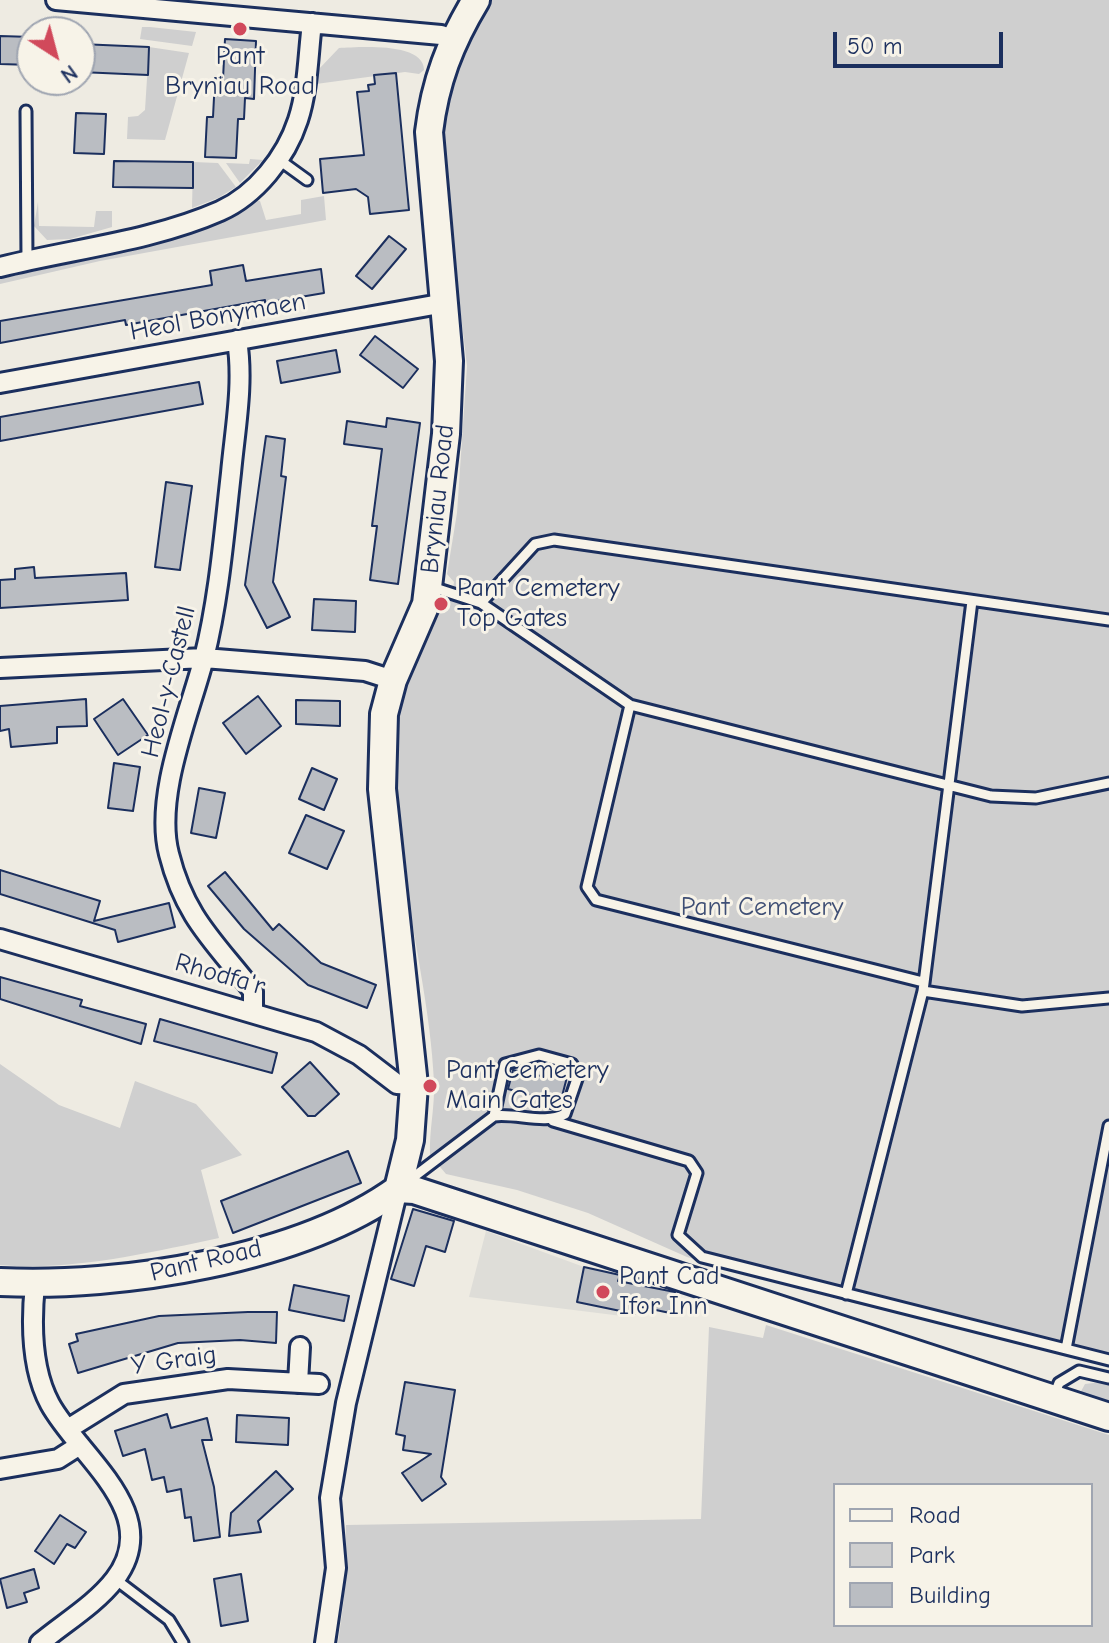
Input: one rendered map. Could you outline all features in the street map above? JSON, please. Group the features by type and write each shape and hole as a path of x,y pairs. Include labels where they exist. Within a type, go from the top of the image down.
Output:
{"street":[{"path":"56,0 441,35 452,39"},
{"name":"Bryniau Road","path":"398,1189 410,1140 414,1085 382,789 384,714 393,680 426,604 446,434 449,361 429,132 440,72 452,39 476,0"},
{"path":"0,267 165,229 221,211 245,195 278,159 298,122 312,23"},
{"name":"Heol Bonymaen","path":"0,383 445,303"},
{"name":"Heol-y-Castell","path":"237,340 240,385 219,583 204,658 170,792 168,850 189,908 207,939 253,991 253,1011"},
{"path":"0,668 204,658 365,671 393,680"},
{"name":"Rhodfa'r","path":"0,939 316,1032 359,1055 397,1084 414,1085"},
{"path":"325,1643 336,1568 330,1498 346,1403 398,1189 458,1204 1109,1417"},
{"name":"Pant Road","path":"0,1282 35,1284 151,1276 228,1259 312,1232 377,1204 398,1189"},
{"path":"35,1284 35,1356 40,1381 51,1405 118,1494 127,1512 130,1545 115,1579 40,1643"},
{"path":"298,1383 300,1347"},
{"name":"Y Graig","path":"68,1429 124,1394 228,1379 319,1384"},
{"path":"0,1469 58,1459 80,1445"}],"lane":[{"path":"26,111 27,260"},
{"path":"278,159 307,180"},
{"path":"481,603 535,544 554,540 1109,620"},
{"path":"429,587 453,591 481,603 630,705 991,796 1036,798 1109,783"},
{"path":"846,1294 923,986 972,601"},
{"path":"630,705 587,887 596,900 923,986 1022,1006 1109,998"},
{"path":"494,1116 505,1064 539,1055 572,1064 578,1076 565,1114 553,1121"},
{"path":"398,1189 494,1116 513,1114 553,1121 689,1161 697,1173 678,1235 702,1257 1109,1360"},
{"path":"1066,1349 1109,1126"},
{"path":"1052,1399 1059,1383 1079,1371 1109,1378"},
{"path":"115,1579 169,1620 183,1643"}],"shaded area":[{"path":"486,1231 584,1267 620,1275 619,1281 629,1283 622,1316 469,1297"}],"green space":[{"name":"Pant Cemetery","path":"491,0 1109,0 1109,1365 854,1303 687,1257 588,1213 517,1190 446,1174 430,1155 434,1082 429,1028 402,854 396,796 397,739 406,684 431,623 451,600 454,582 447,574 457,513 467,366 441,148 450,89 462,52"},
{"path":"142,27 196,32 192,46 140,39"},
{"path":"149,47 189,53 165,140 127,139 128,117 138,116 145,110"},
{"path":"339,48 403,50 421,61 424,70 419,74 405,72 316,84 318,70"},
{"path":"250,159 263,160 240,183 226,163 249,164"},
{"path":"193,162 218,163 236,187 192,208"},
{"path":"324,196 326,220 100,261 0,284 0,279 164,241 227,217 256,201 260,201 266,220 301,214 301,200"},
{"path":"38,202 39,226 94,227 96,211 112,211 112,227 70,239 47,240 34,226"},
{"path":"0,1064 59,1105 120,1128 135,1081 196,1104 242,1155 201,1170 219,1238 83,1263 0,1265"},
{"path":"766,1325 1109,1435 1109,1643 338,1643 344,1598 346,1525 701,1519 709,1327 763,1338"},
{"path":"1085,1384 1109,1384 1109,1404 1079,1395"}],"building":[{"path":"0,36 16,36 16,64 0,64"},
{"path":"225,39 256,41 254,99 245,98 244,119 238,119 236,158 205,157 207,117 213,117 215,78 223,79"},
{"path":"96,45 149,47 148,75 96,73"},
{"path":"396,73 409,210 370,214 368,197 356,189 323,193 320,159 364,155 357,92 369,91 368,85 375,84 374,75"},
{"path":"76,113 106,114 104,154 74,153"},
{"path":"114,161 193,162 193,188 113,187"},
{"path":"389,236 406,249 372,289 356,276"},
{"path":"243,265 246,281 321,269 324,293 265,303 265,300 126,325 125,320 0,343 0,321 212,285 210,271"},
{"path":"375,336 418,369 403,388 360,355"},
{"path":"336,350 340,372 281,383 277,361"},
{"path":"199,382 203,404 0,441 0,417"},
{"path":"387,418 420,423 398,584 370,580 377,526 372,526 382,449 344,444 347,421 386,427"},
{"path":"266,436 285,439 281,476 286,477 273,582 290,617 267,628 245,585"},
{"path":"166,482 192,486 180,570 155,567"},
{"path":"34,567 35,578 126,573 128,600 0,608 0,580 15,579 15,569"},
{"path":"314,599 356,601 355,632 312,630"},
{"path":"258,696 281,726 246,754 223,723"},
{"path":"86,699 87,726 57,727 57,743 11,747 9,729 0,731 0,706"},
{"path":"123,699 148,735 118,755 94,719"},
{"path":"296,700 340,701 340,726 296,724"},
{"path":"114,763 140,767 133,811 108,808"},
{"path":"312,768 337,779 324,810 299,799"},
{"path":"199,788 225,793 216,838 191,833"},
{"path":"306,815 344,831 327,869 289,853"},
{"path":"0,870 100,901 94,921 169,903 175,927 118,942 115,930 0,894"},
{"path":"225,872 273,930 279,924 321,963 376,985 367,1008 308,985 244,929 208,886"},
{"path":"0,977 82,1000 80,1006 146,1024 141,1044 0,999"},
{"path":"160,1019 277,1053 272,1073 154,1041"},
{"path":"310,1062 339,1094 315,1116 308,1116 282,1087"},
{"path":"544,1066 568,1073 559,1108 555,1110 532,1104 534,1096 508,1089 513,1070 541,1076"},
{"path":"348,1151 361,1183 233,1233 221,1201"},
{"path":"413,1209 454,1221 445,1252 426,1246 414,1286 391,1279"},
{"path":"584,1267 620,1275 618,1281 675,1292 670,1313 637,1306 635,1314 577,1302"},
{"path":"294,1285 349,1296 344,1321 289,1310"},
{"path":"277,1312 276,1343 240,1340 178,1343 78,1373 69,1344 78,1341 76,1334 159,1316"},
{"path":"405,1382 455,1390 441,1477 446,1484 422,1501 402,1473 431,1454 403,1450 405,1436 396,1434"},
{"path":"167,1414 171,1428 207,1418 212,1440 202,1440 214,1487 220,1537 194,1541 191,1517 185,1518 181,1489 167,1492 164,1477 152,1480 145,1449 123,1456 115,1431"},
{"path":"237,1415 289,1418 288,1445 236,1442"},
{"path":"276,1471 293,1489 258,1521 261,1532 229,1536 231,1513"},
{"path":"60,1515 86,1532 75,1548 67,1544 54,1564 35,1551"},
{"path":"34,1569 39,1588 24,1593 27,1602 7,1608 0,1579"},
{"path":"241,1574 248,1621 221,1626 214,1579"}],"place":[{"name":"Pant Bryniau Road","path":"240,29"},
{"name":"Pant Cemetery Top Gates","path":"441,604"},
{"name":"Pant Cemetery Main Gates","path":"430,1086"},
{"name":"Pant Cad Ifor Inn","path":"603,1292"}]}
